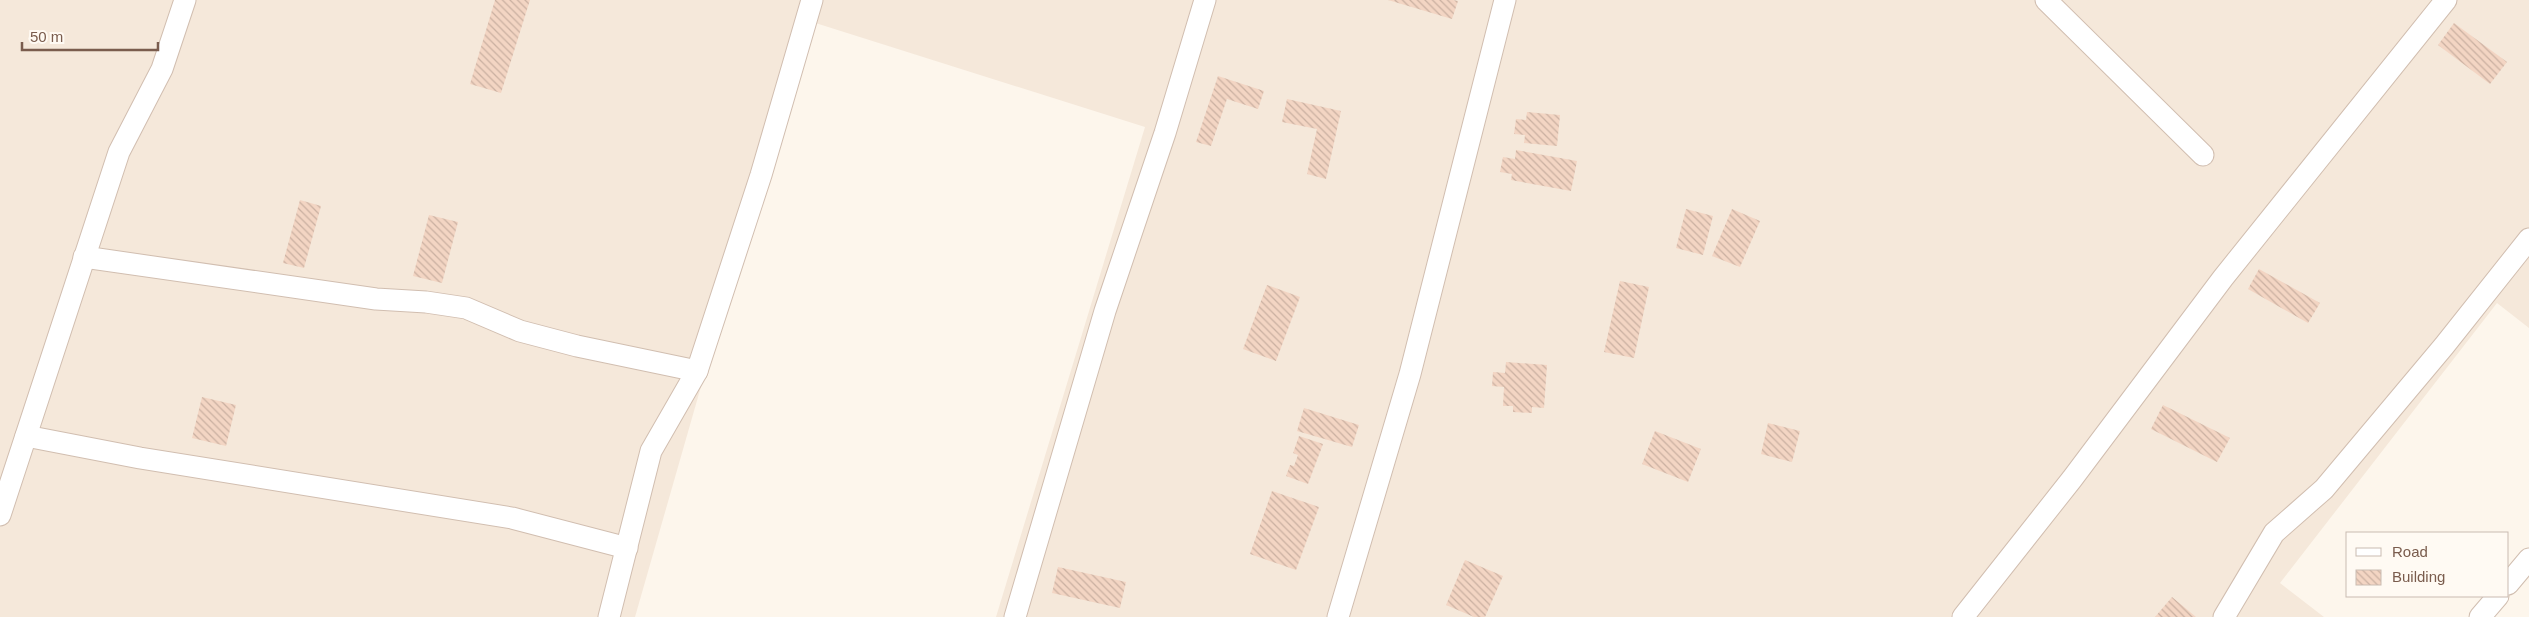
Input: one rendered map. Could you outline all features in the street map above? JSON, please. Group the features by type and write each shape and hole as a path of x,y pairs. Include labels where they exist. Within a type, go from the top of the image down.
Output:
{"street":[{"path":"0,515 4,489 26,436 119,152 162,69 185,0"},
{"path":"609,617 651,451 697,371 761,175 812,0"},
{"path":"1016,617 1105,311 1166,133 1205,0"},
{"path":"1338,617 1410,374 1505,0"},
{"path":"2046,0 2203,154"},
{"path":"1963,617 2072,479 2223,278 2446,0"},
{"path":"2224,617 2274,533 2324,489 2444,346 2529,239"},
{"path":"84,257 357,297 426,302 466,308 520,331 577,346 697,371"},
{"path":"26,436 140,458 512,518 627,548"},
{"path":"2509,583 2529,559"},
{"path":"2480,617 2497,597"}],"shaded area":[{"path":"0,0 2529,0 2529,328 2497,303 2280,583 2324,617 996,617 1145,127 806,20 635,617 0,617"}],"building":[{"path":"495,0 530,0 501,93 470,84"},
{"path":"1388,0 1453,0 1458,1 1452,19"},
{"path":"2454,23 2507,62 2490,84 2438,45"},
{"path":"1218,76 1264,91 1258,109 1227,99 1211,146 1196,142"},
{"path":"1287,99 1341,111 1326,179 1307,174 1317,129 1282,122"},
{"path":"1527,112 1560,115 1557,146 1524,143 1525,135 1514,134 1516,119 1526,120"},
{"path":"1516,150 1577,161 1571,191 1511,180 1512,174 1500,172 1503,157 1515,159"},
{"path":"300,200 321,206 304,268 283,263"},
{"path":"1686,209 1713,216 1703,255 1676,248"},
{"path":"1732,209 1760,221 1740,267 1712,256"},
{"path":"429,215 458,222 442,283 413,276"},
{"path":"2259,269 2320,303 2308,323 2248,289"},
{"path":"1620,281 1649,287 1634,358 1604,352"},
{"path":"1267,285 1300,297 1276,361 1243,349"},
{"path":"1506,362 1547,365 1544,408 1532,407 1532,413 1513,412 1513,406 1503,406 1504,387 1492,386 1493,372 1505,373"},
{"path":"202,397 236,405 226,446 192,438"},
{"path":"2163,405 2230,438 2217,462 2151,429"},
{"path":"1304,408 1359,425 1352,447 1297,431"},
{"path":"1768,423 1800,431 1792,462 1761,454"},
{"path":"1655,431 1701,449 1688,482 1642,464"},
{"path":"1299,436 1323,444 1308,484 1286,476 1290,465 1294,466 1298,455 1293,453"},
{"path":"1272,491 1319,507 1296,570 1250,554"},
{"path":"1465,560 1503,576 1485,617 1474,617 1446,605"},
{"path":"1058,567 1126,582 1120,608 1052,593"},
{"path":"2172,597 2196,617 2155,617"}]}
